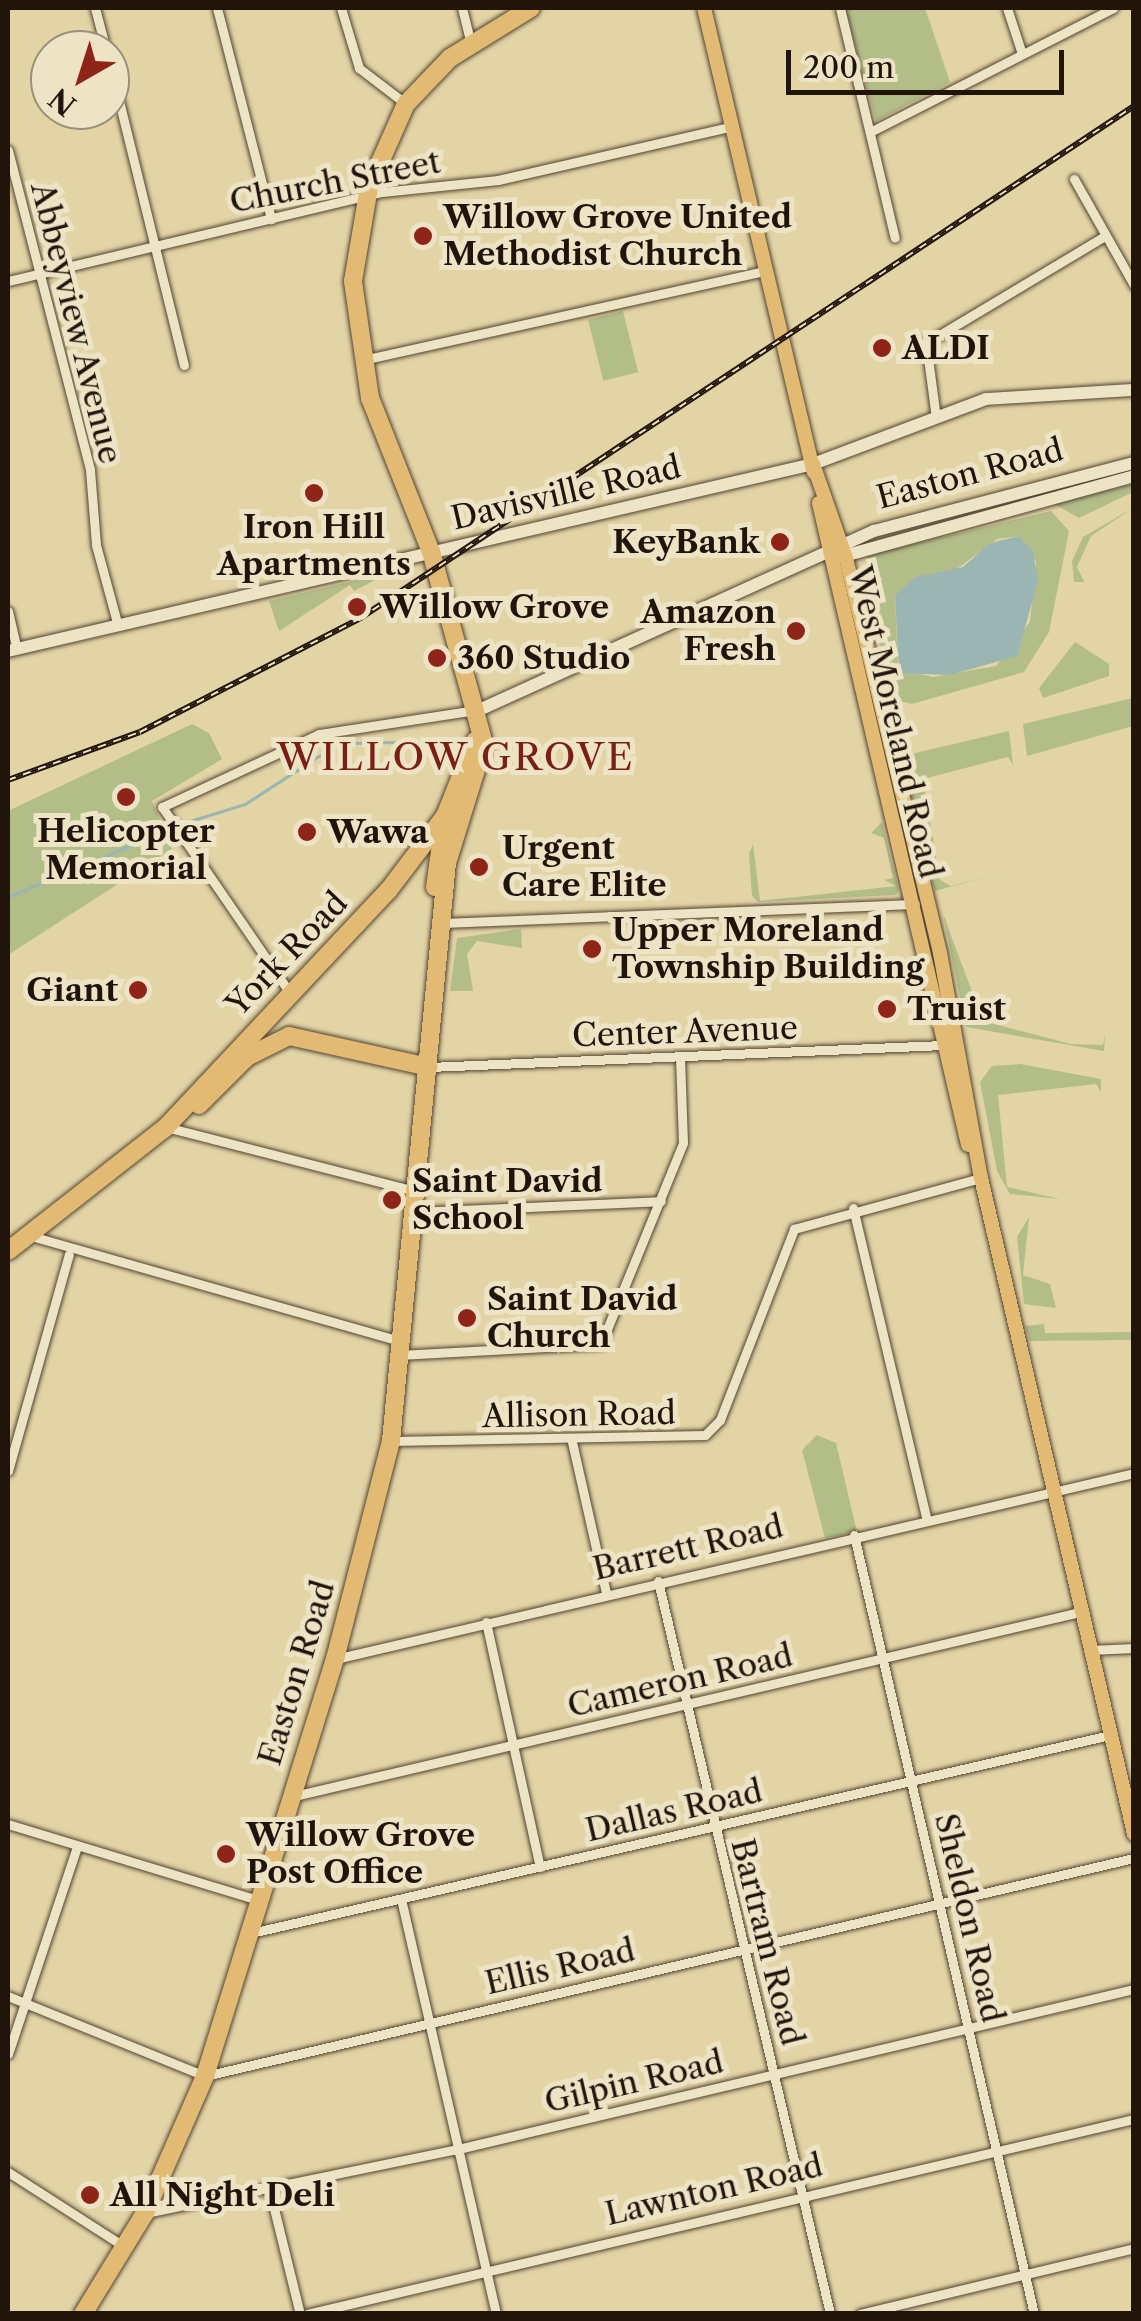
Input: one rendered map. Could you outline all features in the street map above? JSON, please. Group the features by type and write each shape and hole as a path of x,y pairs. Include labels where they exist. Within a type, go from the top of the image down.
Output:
{"highway":[{"path":"479,710 432,552 367,386 360,360 353,281 366,196 406,104 472,43 530,8"},
{"name":"Easton Road","path":"82,2314 144,2213 204,2076 335,1659 391,1442 436,1013 445,816 479,710"},
{"name":"Easton Road","path":"440,922 450,849 482,758 479,710"},
{"name":"York Road","path":"166,1127 292,996 445,816"},
{"name":"York Road","path":"8,1251 32,1236 166,1127 247,1056 289,1036 429,1067"}],"main road":[{"path":"704,8 813,464"},
{"name":"West Moreland Road","path":"813,464 843,551 928,903 981,1178 1134,1834"},
{"name":"West Moreland Road","path":"813,464 828,556 943,1045 981,1178"}],"street":[{"path":"218,8 271,219"},
{"path":"341,8 359,68 406,104"},
{"path":"462,8 472,43"},
{"path":"840,8 895,238"},
{"path":"1007,8 1022,54"},
{"path":"870,132 1113,8"},
{"name":"Church Street","path":"8,281 366,196 498,180 732,126"},
{"path":"127,130 184,365"},
{"name":"Abbeyview Avenue","path":"8,150 90,470 96,545 118,626"},
{"path":"1074,179 1134,286"},
{"path":"936,418 926,342 1105,236"},
{"path":"360,360 766,271"},
{"name":"Davisville Road","path":"12,650 813,464 986,399 1134,390"},
{"name":"Easton Road","path":"828,556 1134,463"},
{"name":"Easton Road","path":"843,551 1134,476"},
{"path":"292,996 162,807 319,734 479,710 828,556"},
{"path":"8,610 12,650"},
{"path":"440,922 928,903"},
{"name":"Center Avenue","path":"429,1067 943,1045"},
{"path":"32,1236 69,1254 314,1319 400,1348 600,1344 683,1144 680,1058"},
{"path":"166,1127 415,1191"},
{"name":"Allison Road","path":"391,1442 693,1438 715,1428 794,1229 853,1208 981,1178"},
{"path":"413,1212 661,1201"},
{"path":"853,1208 926,1517"},
{"path":"8,1471 69,1254"},
{"path":"572,1442 606,1592"},
{"name":"Barrett Road","path":"335,1659 1053,1487 1134,1474"},
{"name":"Sheldon Road","path":"854,1535 1034,2314"},
{"name":"Bartram Road","path":"658,1581 830,2314"},
{"name":"Cameron Road","path":"291,1796 687,1707 1080,1612"},
{"path":"486,1622 540,1868"},
{"path":"1090,1650 1134,1648"},
{"name":"Dallas Road","path":"249,1933 714,1830 910,1780 1110,1736"},
{"path":"1117,1764 1134,1764"},
{"path":"8,1824 258,1900"},
{"path":"8,2054 77,1846"},
{"name":"Ellis Road","path":"204,2076 1134,1858"},
{"path":"401,1899 454,2150 496,2314"},
{"name":"Gilpin Road","path":"144,2213 454,2150 1134,1989"},
{"path":"8,1996 204,2076"},
{"name":"Lawnton Road","path":"304,2314 1134,2120"},
{"path":"8,2172 125,2246"},
{"path":"270,2188 304,2314"},
{"path":"860,2314 1134,2248"}],"green space":[{"path":"845,8 925,8 950,82 876,121"},
{"path":"623,311 638,372 603,381 588,320"},
{"path":"1133,484 1133,492 1079,518 1054,504"},
{"path":"1133,508 1091,536 1077,567 1084,582 1074,582 1072,561 1083,537"},
{"path":"1051,511 1069,531 1049,632 1024,672 912,704 895,700 861,576 868,555","holes":["1019,536 1036,562 1030,622 996,666 933,677 898,669 895,595 915,577 954,571 997,539"]},
{"path":"391,572 354,591 350,585 279,631 269,601"},
{"path":"1075,642 1109,664 1109,676 1043,698 1039,688"},
{"path":"1133,698 1133,726 1027,756 1023,724"},
{"path":"192,724 209,733 222,759 152,801 172,849 8,955 8,811"},
{"path":"1009,731 1013,765 1008,757 923,779 940,880 951,886 1000,873 935,891 901,775 907,755"},
{"path":"882,822 899,891 896,895 758,902 752,896 749,853 753,844 760,901 896,886 884,880 893,878 884,838 871,833"},
{"path":"943,914 983,1021 1071,1044 1103,1045 1105,1035 1104,1051 966,1027"},
{"path":"521,929 522,948 477,941 467,954 473,991 450,991 457,938"},
{"path":"1020,1064 1101,1079 1101,1092 1096,1084 998,1095 1007,1187 1060,1199 1010,1194 997,1171 980,1082 992,1066"},
{"path":"1029,1217 1023,1275 1050,1284 1056,1308 1024,1304 1017,1237"},
{"path":"1044,1324 1045,1333 1133,1332 1133,1340 1030,1341 1025,1326"},
{"path":"817,1435 836,1443 857,1532 825,1538 802,1450"}],"water":[{"path":"1019,536 1033,552 1038,581 1017,656 950,675 899,673 895,595 915,577 963,567 990,543"}],"waterway":[{"path":"351,743 445,741"},
{"path":"180,824 245,804 328,750"},
{"path":"8,897 173,828"}],"railway":[{"path":"8,780 140,732 359,619 1134,106"}],"place":[{"name":"Willow Grove United Methodist Church","path":"423,236"},
{"name":"ALDI","path":"882,348"},
{"name":"Iron Hill Apartments","path":"314,493"},
{"name":"KeyBank","path":"780,542"},
{"name":"Willow Grove","path":"357,607"},
{"name":"Amazon Fresh","path":"796,631"},
{"name":"360 Studio","path":"437,658"},
{"name":"Helicopter Memorial","path":"126,797"},
{"name":"Wawa","path":"307,832"},
{"name":"Urgent Care Elite","path":"479,867"},
{"name":"Upper Moreland Township Building","path":"592,949"},
{"name":"Giant","path":"138,990"},
{"name":"Truist","path":"887,1009"},
{"name":"Saint David School","path":"392,1200"},
{"name":"Saint David Church","path":"467,1318"},
{"name":"Willow Grove Post Office","path":"226,1854"},
{"name":"All Night Deli","path":"90,2195"}],"district":[{"name":"WILLOW GROVE","path":"456,757"}]}
